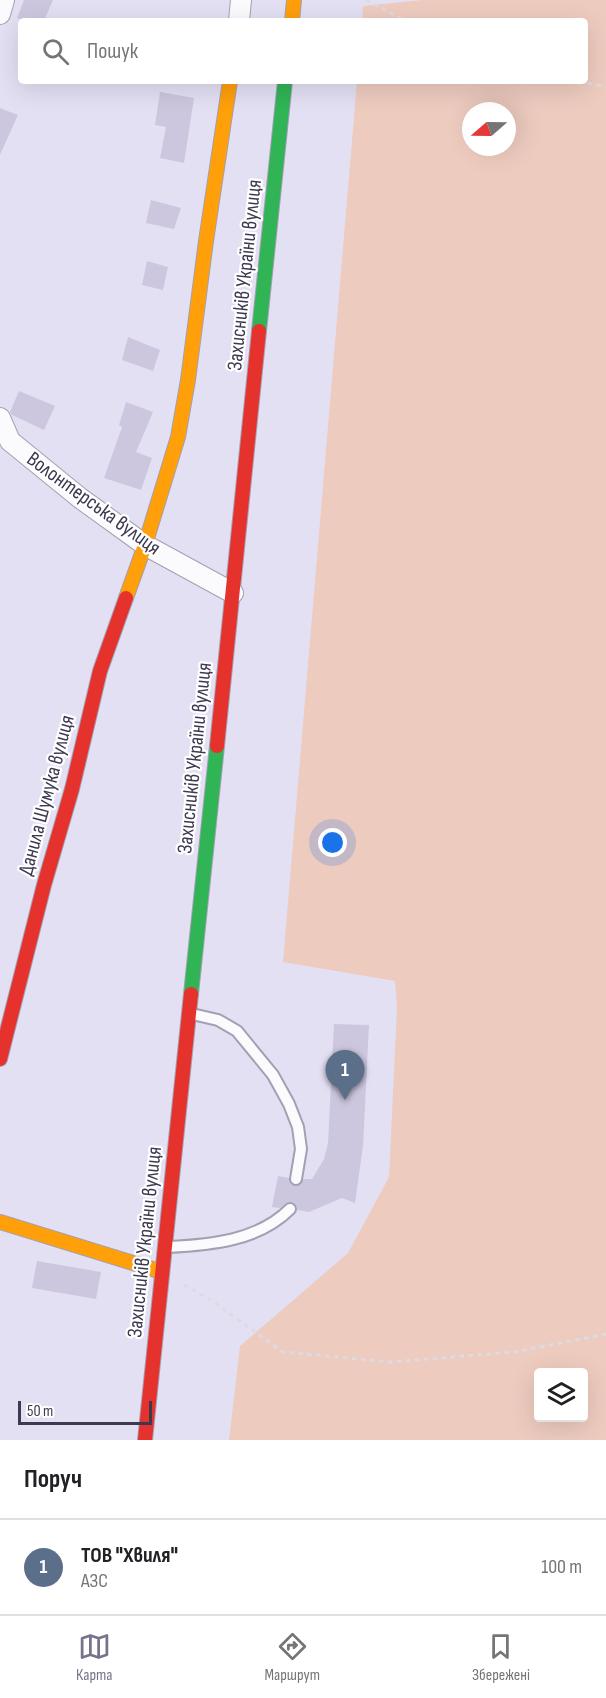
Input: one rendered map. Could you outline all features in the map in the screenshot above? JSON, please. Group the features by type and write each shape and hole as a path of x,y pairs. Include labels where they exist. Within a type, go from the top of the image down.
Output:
{"main road":[{"path":"292,18 294,0"},
{"name":"Данила Шумука вулиця","path":"0,1059 44,885 72,789 100,671 145,545 178,437 230,84"},
{"name":"Захисників України вулиця","path":"145,1440 285,84"},
{"path":"0,1222 162,1272"}],"street":[{"path":"0,14 4,0"},
{"path":"239,18 241,0"},
{"name":"Волонтерська вулиця","path":"0,418 10,441 80,498 145,545 232,593"}],"lane":[{"path":"189,1014 218,1020 237,1031 273,1075 289,1104 298,1127 301,1149 296,1179"},
{"path":"165,1247 206,1245 259,1231 279,1220 290,1209"}],"path":[{"path":"366,0 400,18"},
{"path":"588,83 606,87"},
{"path":"162,1272 211,1300 283,1352 391,1362 514,1352 606,1334"}],"shaded area":[{"path":"422,0 606,0 606,1440 229,1440 240,1346 348,1253 389,1177 397,1007 395,981 283,962 357,84 588,84 588,18 362,18 363,6"}],"building":[{"path":"24,0 53,0 45,18 17,18"},
{"path":"160,92 194,98 184,163 160,158 166,127 155,125"},
{"path":"0,108 18,115 0,155"},
{"path":"151,200 181,208 174,229 146,223"},
{"path":"147,261 168,267 163,290 142,285"},
{"path":"128,337 160,350 153,371 122,360"},
{"path":"19,391 55,406 44,430 10,412"},
{"path":"126,402 153,412 136,452 152,458 141,490 104,478 122,427 119,425"},
{"path":"334,1024 369,1025 363,1146 355,1203 342,1198 309,1212 297,1210 296,1205 292,1202 280,1208 272,1207 278,1176 289,1178 291,1184 298,1186 304,1179 312,1179 324,1159 328,1143"},
{"path":"37,1261 101,1272 96,1299 32,1288"}],"traffic: fast":[{"path":"259,331 285,84"},
{"path":"191,994 217,746"}],"traffic: slow":[{"path":"292,18 294,0"},
{"path":"126,598 178,437 230,84"},
{"path":"0,1222 162,1272"}],"traffic: jam":[{"path":"217,746 259,331"},
{"path":"0,1059 44,885 72,789 100,671 126,598"},
{"path":"145,1440 191,994"}],"place":[{"name":"ТОВ \"Хвиля\"","path":"345,1100"}]}
